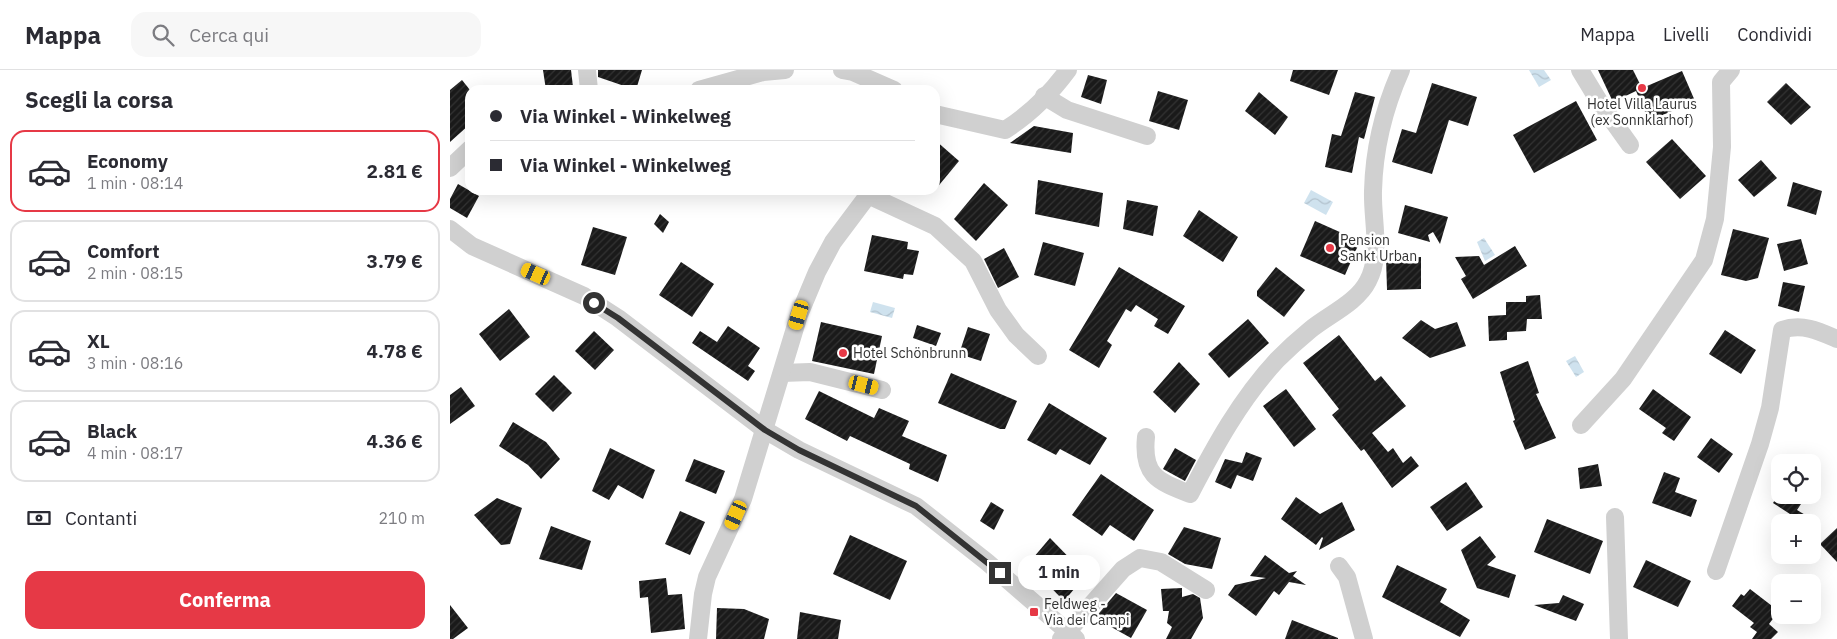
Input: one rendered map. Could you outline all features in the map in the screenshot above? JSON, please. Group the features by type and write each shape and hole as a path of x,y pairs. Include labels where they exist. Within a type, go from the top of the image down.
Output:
{"street":[{"path":"587,70 588,85"},
{"path":"717,85 763,72 785,70"},
{"path":"842,70 853,72 883,85"},
{"path":"940,115 1005,130 1020,121 1068,70"},
{"path":"1146,437 1149,469 1160,482 1190,494 1216,444 1232,419 1271,367 1310,330 1349,302 1368,281 1375,253 1372,192 1374,162 1379,132 1401,70"},
{"path":"1580,70 1600,103 1630,145"},
{"path":"1581,425 1623,379 1704,260 1716,210 1722,146 1721,82 1732,70"},
{"path":"1044,96 1068,110 1146,136"},
{"path":"450,168 465,154"},
{"path":"698,639 703,594 707,577 743,499 799,315 816,272 833,242 868,195"},
{"path":"874,195 935,226 973,262 998,310 1016,335 1038,356"},
{"path":"450,229 472,246 584,296 618,318 765,430 799,450 916,506 987,562 1068,637 1123,569 1140,558 1161,562 1206,590"},
{"path":"1716,571 1760,444 1770,408 1782,330 1807,327 1837,339"},
{"path":"782,373 810,372 882,390"},
{"path":"1615,517 1619,639"},
{"path":"1339,566 1347,577 1364,639"}],"water":[{"path":"1529,70 1544,70 1551,80 1539,87"},
{"path":"1311,190 1333,202 1326,215 1304,203"},
{"path":"1484,238 1495,255 1485,261 1477,242"},
{"path":"873,302 895,308 892,318 870,312"},
{"path":"1575,356 1584,372 1576,377 1566,361"}],"building":[{"path":"543,70 571,70 573,85 545,85"},
{"path":"598,70 642,70 638,85 621,85 598,77"},
{"path":"1293,70 1338,70 1329,95 1290,81"},
{"path":"1598,70 1633,70 1642,88 1640,89 1682,71 1695,101 1649,121 1636,91 1613,102"},
{"path":"1088,75 1107,80 1101,104 1081,97"},
{"path":"462,80 466,85 465,128 450,142 450,90"},
{"path":"1432,83 1477,97 1468,126 1449,120 1432,174 1392,162 1402,129 1416,133"},
{"path":"1786,83 1811,107 1791,125 1767,102"},
{"path":"1158,91 1188,100 1179,130 1149,121"},
{"path":"1259,92 1288,117 1275,135 1245,111"},
{"path":"1355,92 1375,97 1364,139 1359,137 1352,173 1325,167 1332,134 1341,136"},
{"path":"1576,101 1597,140 1534,173 1513,135"},
{"path":"1034,126 1073,133 1071,153 1010,143"},
{"path":"1672,139 1706,176 1680,199 1646,162"},
{"path":"940,144 959,161 940,184"},
{"path":"1761,160 1777,178 1754,197 1738,180"},
{"path":"1038,180 1103,193 1099,227 1035,214"},
{"path":"1793,182 1822,191 1816,215 1787,206"},
{"path":"984,183 1008,205 976,241 954,219"},
{"path":"458,184 465,188 465,195 479,196 467,218 450,208 450,199"},
{"path":"1127,200 1158,206 1153,236 1123,229"},
{"path":"1405,205 1448,217 1440,244 1433,232 1428,235 1430,242 1398,233"},
{"path":"1199,210 1238,237 1223,262 1183,236"},
{"path":"660,214 669,222 663,233 654,224"},
{"name":"Pension Sankt Urban","path":"1315,221 1360,241 1345,275 1300,256"},
{"path":"593,227 627,237 615,275 581,265"},
{"path":"1733,229 1769,238 1758,278 1746,281 1721,275"},
{"path":"872,235 908,242 907,249 919,251 913,275 904,274 903,279 864,271"},
{"path":"1801,239 1808,264 1784,271 1777,244"},
{"path":"1043,242 1084,253 1075,286 1034,275"},
{"path":"1515,246 1527,266 1473,299 1461,279 1466,276 1455,257 1479,256 1484,265"},
{"path":"1004,248 1019,277 998,288 984,259"},
{"path":"1421,257 1421,289 1387,290 1386,258"},
{"path":"681,262 714,284 692,317 659,295"},
{"path":"1119,267 1185,306 1168,334 1154,326 1158,319 1136,305 1131,312 1126,309 1107,341 1112,345 1099,368 1069,350"},
{"path":"1276,267 1305,290 1284,317 1257,296 1257,291"},
{"path":"1783,282 1805,286 1799,312 1778,306"},
{"path":"1540,295 1542,319 1527,319 1526,331 1507,332 1507,340 1489,341 1488,316 1506,315 1506,302 1526,302 1526,296"},
{"path":"509,309 530,337 500,361 479,334"},
{"path":"1248,319 1269,343 1229,378 1208,354"},
{"path":"1421,320 1435,329 1457,322 1466,346 1430,358 1402,338"},
{"path":"821,322 882,336 874,374 812,361"},
{"path":"917,325 941,333 936,346 913,338"},
{"path":"728,326 760,348 748,366 755,371 748,381 692,343 700,331 717,342"},
{"path":"968,327 990,334 981,361 959,354"},
{"path":"1725,330 1756,350 1741,374 1709,354"},
{"path":"594,331 614,350 595,370 575,351"},
{"path":"1339,335 1375,381 1381,376 1406,406 1372,433 1388,452 1393,448 1403,463 1411,456 1419,466 1392,488 1364,449 1361,451 1332,415 1339,409 1303,363"},
{"path":"1528,361 1539,393 1536,394 1556,438 1525,450 1513,421 1515,420 1500,372"},
{"path":"1179,362 1200,384 1175,413 1153,392"},
{"path":"951,373 1017,401 1005,429 1000,429 938,403"},
{"path":"554,375 572,393 553,412 535,394"},
{"path":"461,387 475,406 450,424 450,395"},
{"path":"1286,389 1316,429 1294,447 1263,406"},
{"path":"1653,389 1691,417 1674,441 1662,433 1666,428 1639,409"},
{"path":"819,391 874,418 879,408 909,421 902,436 947,455 938,482 909,469 910,464 850,436 847,441 805,419"},
{"path":"1049,403 1107,438 1090,465 1060,449 1056,455 1027,440"},
{"path":"513,422 546,442 560,459 541,479 528,465 499,446"},
{"path":"1711,438 1733,454 1719,473 1697,457"},
{"path":"610,448 655,470 643,499 618,485 609,500 592,491"},
{"path":"1175,448 1196,460 1185,481 1163,469"},
{"path":"1246,452 1262,458 1253,481 1237,475 1231,489 1215,482 1225,459 1242,463"},
{"path":"694,459 725,471 716,494 685,481"},
{"path":"1598,464 1602,486 1580,489 1578,468"},
{"path":"1664,472 1680,478 1675,492 1697,500 1691,517 1652,503"},
{"path":"1101,474 1154,510 1134,541 1110,525 1102,536 1072,515"},
{"path":"1466,482 1483,507 1447,531 1430,507"},
{"path":"1296,497 1320,514 1342,502 1355,530 1319,550 1322,537 1316,545 1281,519"},
{"path":"497,498 522,508 510,544 501,545 474,515"},
{"path":"991,502 1004,510 994,530 980,521"},
{"path":"1775,504 1801,504 1797,510 1804,514 1790,514"},
{"path":"680,511 705,522 690,555 665,544"},
{"path":"1547,519 1603,541 1590,574 1534,552"},
{"path":"551,526 591,541 582,570 539,559"},
{"path":"1184,527 1221,538 1212,569 1185,564 1168,554"},
{"path":"1837,528 1837,562 1821,545"},
{"path":"850,535 907,561 890,600 833,574"},
{"path":"1480,536 1496,557 1487,565 1516,575 1509,598 1477,588 1461,550"},
{"path":"1050,538 1086,575 1064,601 1028,564"},
{"path":"1265,555 1289,573 1297,571 1293,576 1306,585 1289,582 1279,595 1274,591 1256,616 1228,595 1235,585 1266,578 1250,576"},
{"path":"1646,560 1691,581 1678,607 1633,587"},
{"path":"1397,565 1447,589 1440,602 1470,620 1460,637 1382,597"},
{"path":"666,578 668,595 682,594 685,629 651,633 648,597 640,598 639,581"},
{"path":"1182,588 1182,597 1193,594 1200,598 1203,618 1191,639 1166,639 1172,627 1167,623 1169,611 1163,611 1161,589"},
{"path":"1750,589 1771,605 1771,621 1769,624 1778,632 1771,639 1752,639 1757,632 1750,627 1754,623 1732,606 1741,594 1744,596"},
{"path":"1116,593 1147,610 1131,638 1095,618"},
{"path":"1563,595 1584,604 1576,621 1534,605 1559,603"},
{"path":"450,605 468,628 453,639 450,639"},
{"path":"717,608 744,609 769,619 764,639 716,639"},
{"path":"800,612 841,620 838,639 797,639"},
{"path":"1292,620 1338,638 1338,639 1285,639"}],"place":[{"name":"Hotel Villa Laurus (ex Sonnklarhof)","path":"1642,88"},
{"name":"Pension Sankt Urban","path":"1330,248"},
{"name":"Hotel Schönbrunn","path":"843,353"},
{"name":"Feldweg - Via dei Campi","path":"1034,612"}],"route":[{"path":"594,303 618,318 765,430 799,450 916,506 1000,573"}]}
